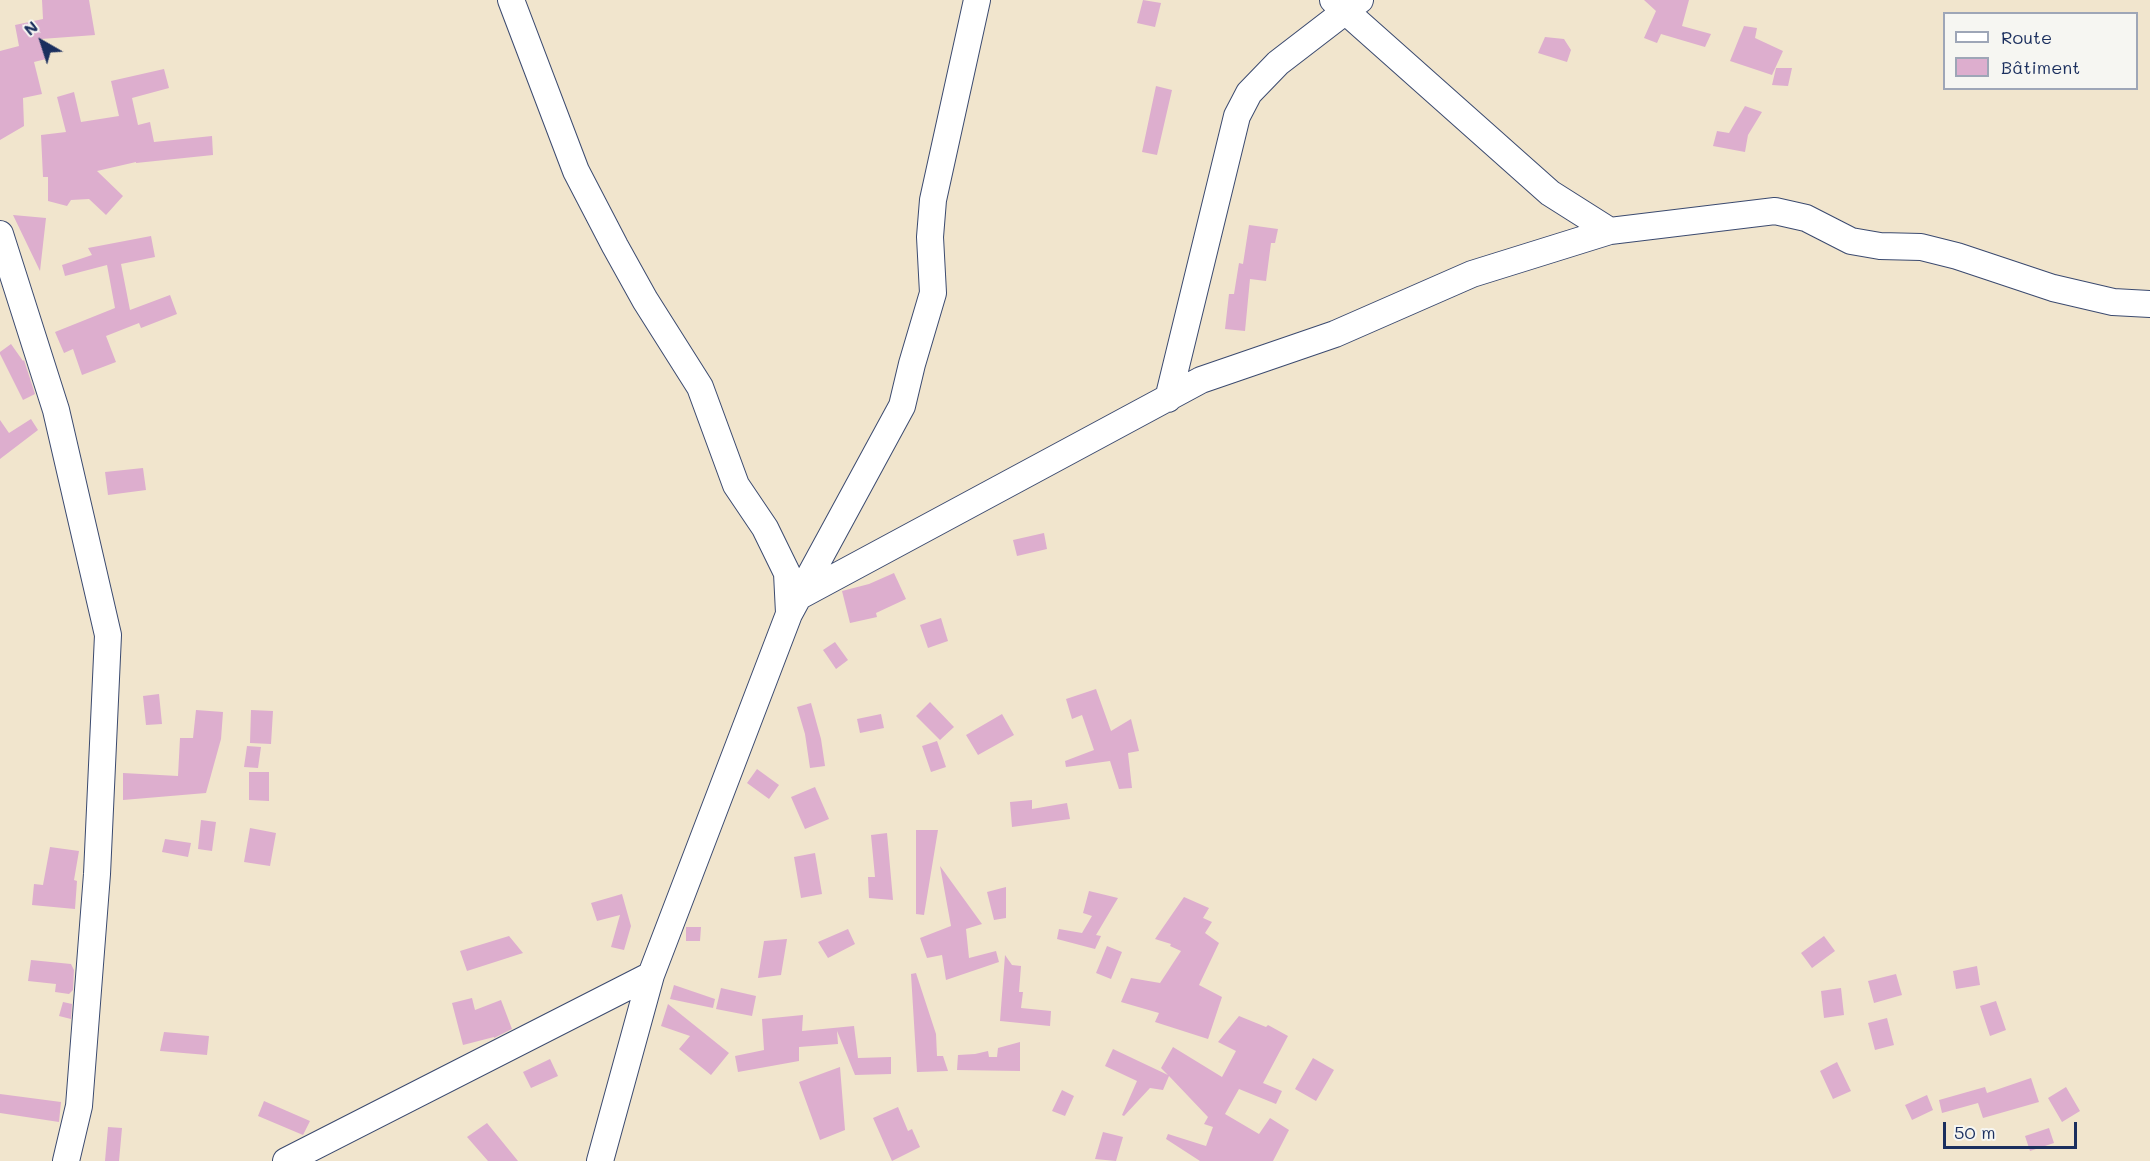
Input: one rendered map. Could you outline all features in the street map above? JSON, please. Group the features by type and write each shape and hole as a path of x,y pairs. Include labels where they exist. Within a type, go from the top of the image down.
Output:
{"street":[{"path":"511,0 576,171 645,300 700,387 736,485 765,528 787,573 794,605"},
{"path":"600,1161 651,975 794,605 902,406 933,293 930,237 933,200 977,0"},
{"path":"1168,399 1237,116 1249,93 1278,63 1346,4 1550,193 1610,231"},
{"path":"794,605 1200,381 1335,334 1472,274 1610,231 1775,211 1806,218 1851,241 1880,246 1921,248 1958,256 2054,288 2113,302 2150,304"},
{"path":"0,234 56,410 108,635 97,874 79,1106 66,1161"},
{"path":"286,1161 651,975"}],"building":[{"path":"42,0 89,0 95,35 41,39 46,59 34,62 42,94 23,98 24,126 0,140 0,51 19,46 15,25 43,19"},
{"path":"1143,0 1161,3 1155,27 1137,23"},
{"path":"1644,0 1689,0 1682,26 1711,34 1705,47 1661,34 1657,43 1644,38 1656,11"},
{"path":"1744,26 1757,28 1755,38 1783,51 1772,75 1730,61"},
{"path":"1545,37 1564,39 1571,50 1567,62 1538,53"},
{"path":"1776,68 1792,68 1788,86 1772,85"},
{"path":"164,69 169,88 132,98 138,125 150,122 154,142 212,136 213,155 136,162 97,171 123,196 106,215 89,199 71,200 67,206 48,201 48,177 43,177 41,135 66,132 57,97 74,92 81,122 119,116 111,81"},
{"path":"1156,86 1172,90 1157,155 1142,152"},
{"path":"1745,106 1762,112 1748,135 1745,152 1713,146 1717,131 1729,133"},
{"path":"13,215 46,218 40,271"},
{"path":"1249,225 1278,229 1275,243 1271,243 1266,281 1250,279 1245,331 1225,329 1229,294 1234,294 1239,263 1243,264"},
{"path":"151,236 155,257 121,264 130,310 170,295 177,314 141,328 139,323 106,336 116,362 82,375 73,349 64,353 55,332 115,308 107,265 65,276 62,265 92,255 88,248"},
{"path":"11,344 24,360 35,394 23,400 0,354"},
{"path":"31,419 38,430 0,459 0,420 9,433"},
{"path":"143,468 146,490 108,495 105,472"},
{"path":"1044,533 1047,549 1017,556 1013,540"},
{"path":"894,573 906,599 876,613 877,617 850,623 842,591 869,584"},
{"path":"941,618 948,641 928,648 920,625"},
{"path":"835,642 848,660 836,669 823,650"},
{"path":"1096,689 1111,731 1131,719 1139,751 1128,753 1132,788 1119,789 1110,761 1066,767 1065,761 1094,750 1082,715 1072,719 1066,699"},
{"path":"159,694 162,724 146,725 143,696"},
{"path":"930,702 954,727 940,740 916,716"},
{"path":"811,703 821,739 825,766 810,768 805,734 797,707"},
{"path":"196,710 223,712 221,739 206,793 123,800 123,773 178,776 180,738 193,738"},
{"path":"251,710 273,711 271,744 250,743"},
{"path":"881,714 884,728 860,733 857,719"},
{"path":"1002,714 1014,735 978,755 966,735"},
{"path":"937,741 946,767 931,772 922,746"},
{"path":"247,746 261,747 258,768 244,767"},
{"path":"757,769 779,785 769,799 747,783"},
{"path":"249,772 269,772 269,801 249,800"},
{"path":"815,787 829,819 805,829 791,797"},
{"path":"1032,800 1032,809 1067,803 1070,819 1012,827 1010,802"},
{"path":"201,820 216,822 212,851 198,849"},
{"path":"250,828 276,833 270,866 244,862"},
{"path":"916,830 938,830 924,915 916,914"},
{"path":"887,833 893,900 869,898 868,877 875,877 871,835"},
{"path":"165,839 191,843 188,857 162,852"},
{"path":"50,847 79,851 74,880 77,881 75,909 32,905 34,884 43,885"},
{"path":"815,853 822,894 801,898 794,857"},
{"path":"940,866 982,924 966,929 969,958 996,951 999,962 946,980 942,955 927,958 920,938 951,926"},
{"path":"1006,887 1006,918 994,920 987,892"},
{"path":"1089,891 1118,898 1096,935 1101,936 1095,949 1057,939 1059,929 1082,933 1092,916 1083,913"},
{"path":"622,894 631,926 624,950 611,947 620,915 597,921 591,903"},
{"path":"1184,897 1209,908 1203,918 1212,922 1205,933 1219,943 1199,985 1222,997 1208,1039 1155,1022 1159,1013 1121,1002 1131,978 1160,983 1181,951 1170,946 1171,944 1155,939"},
{"path":"686,927 701,927 700,941 686,941"},
{"path":"848,929 855,944 828,958 818,942"},
{"path":"509,936 523,953 467,971 460,951"},
{"path":"1824,936 1835,951 1812,968 1801,953"},
{"path":"787,939 781,975 758,978 764,941"},
{"path":"1107,946 1122,952 1111,979 1096,973"},
{"path":"1005,955 1012,965 1021,966 1019,992 1023,992 1021,1008 1051,1011 1050,1026 1000,1021"},
{"path":"31,960 71,964 74,970 73,990 69,994 55,992 56,984 28,981"},
{"path":"1977,966 1980,985 1956,989 1953,971"},
{"path":"916,973 936,1034 937,1056 943,1056 948,1071 917,1072 911,974"},
{"path":"1896,974 1902,995 1874,1003 1868,981"},
{"path":"674,985 715,999 713,1008 670,999"},
{"path":"721,988 756,996 752,1016 716,1009"},
{"path":"1841,988 1844,1015 1824,1018 1821,991"},
{"path":"472,998 475,1010 501,1000 512,1029 494,1038 463,1045 452,1003"},
{"path":"1996,1001 2006,1030 1990,1036 1980,1006"},
{"path":"63,1002 72,1004 71,1019 59,1016"},
{"path":"668,1004 729,1053 711,1075 679,1049 690,1036 661,1026"},
{"path":"803,1015 802,1031 854,1026 858,1058 891,1057 891,1074 855,1075 837,1031 838,1044 799,1047 799,1061 738,1072 735,1056 764,1050 762,1019"},
{"path":"1239,1016 1266,1027 1268,1025 1288,1036 1263,1083 1282,1091 1276,1104 1239,1089 1225,1114 1259,1134 1270,1118 1289,1130 1273,1161 1200,1161 1166,1139 1168,1134 1206,1146 1213,1127 1204,1124 1208,1117 1169,1076 1163,1090 1150,1088 1124,1116 1122,1115 1137,1081 1105,1066 1113,1049 1168,1075 1161,1068 1173,1047 1222,1077 1236,1051 1218,1042"},
{"path":"1887,1018 1894,1045 1875,1050 1868,1023"},
{"path":"164,1032 209,1036 207,1055 160,1051"},
{"path":"1020,1042 1020,1071 957,1070 958,1055 988,1051 989,1057 997,1057 998,1048"},
{"path":"1313,1058 1334,1070 1316,1101 1295,1089"},
{"path":"550,1059 558,1076 531,1088 523,1072"},
{"path":"1837,1062 1851,1091 1833,1099 1820,1071"},
{"path":"840,1067 845,1130 820,1140 799,1082"},
{"path":"2031,1078 2039,1102 1983,1118 1978,1103 1942,1113 1939,1100 1985,1087 1987,1093"},
{"path":"2066,1087 2080,1111 2062,1122 2048,1098"},
{"path":"1062,1090 1074,1096 1065,1116 1052,1111"},
{"path":"0,1094 61,1102 59,1122 0,1113"},
{"path":"1927,1095 1933,1110 1912,1120 1905,1105"},
{"path":"264,1101 310,1121 303,1135 258,1116"},
{"path":"898,1107 908,1131 912,1129 920,1147 892,1161 873,1118"},
{"path":"487,1123 518,1161 488,1161 467,1137"},
{"path":"108,1127 122,1128 119,1161 105,1161"},
{"path":"2049,1128 2054,1143 2030,1151 2025,1136"},
{"path":"1103,1132 1123,1137 1116,1161 1095,1159"}]}
